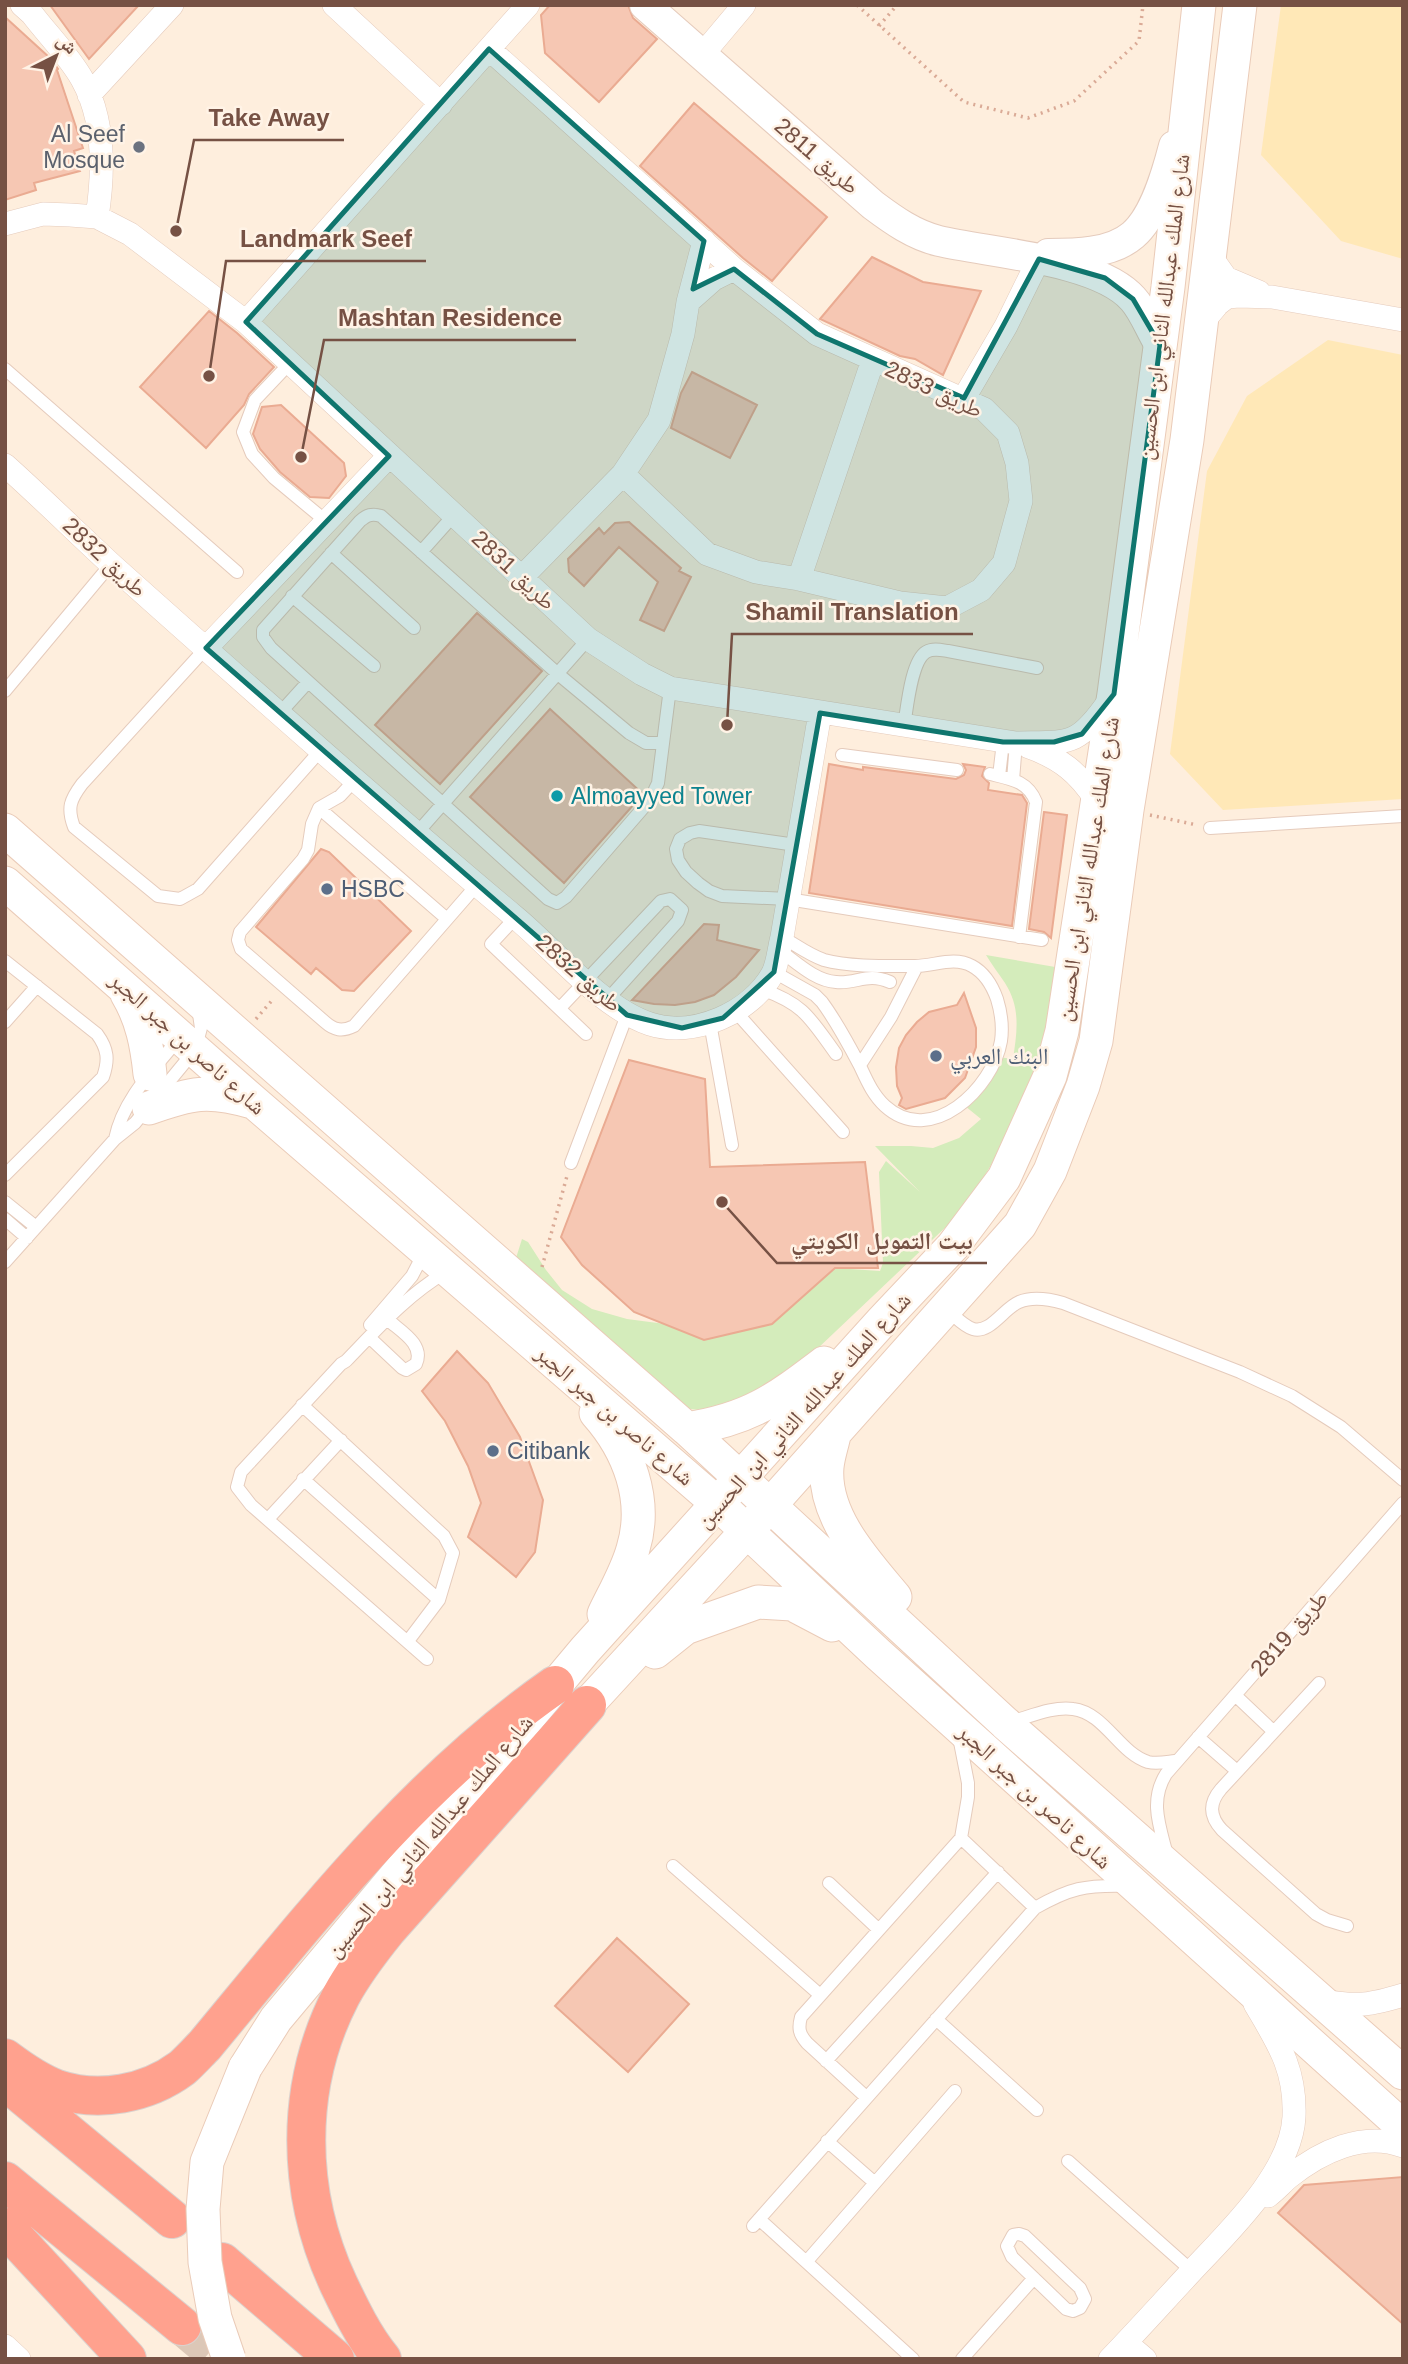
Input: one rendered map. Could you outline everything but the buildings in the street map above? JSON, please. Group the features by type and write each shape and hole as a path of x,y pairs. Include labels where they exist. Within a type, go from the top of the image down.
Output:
{"highway":[{"path":"5,2058 27,2074 57,2089 90,2096 134,2091 156,2084 183,2067 205,2045 333,1890 378,1841 486,1740 555,1685"},
{"path":"382,2359 354,2315 319,2235 305,2154 306,2113 313,2071 330,2020 362,1962 413,1899 587,1705"},
{"path":"5,2081 172,2219"},
{"path":"5,2181 182,2326"},
{"path":"5,2227 127,2359"},
{"path":"222,2262 335,2359"}],"main road":[{"name":"شارع الملك عبدالله الثاني ابن الحسين","path":"587,1705 834,1435 1020,1225 1050,1171 1083,1086 1096,1041 1111,805 1114,694 1168,287 1199,5"},
{"name":"شارع الملك عبدالله الثاني ابن الحسين","path":"229,2359 215,2318 205,2262 203,2209 207,2162 245,2067 260,2043 288,2004 585,1650 953,1246 1004,1178 1042,1097 1062,1031 1187,440 1240,5"},
{"name":"شارع ناصر بن جبر الجبر","path":"5,830 194,996 202,1037 255,1103 718,1504 878,1654 1403,2127"},
{"name":"شارع ناصر بن جبر الجبر","path":"14,896 120,982 202,1037 534,1296 770,1505 1005,1723 1403,2073"},
{"path":"120,982 142,1026 150,1074"},
{"path":"149,1108 185,1095 210,1094 255,1103"},
{"path":"687,1430 729,1421 768,1404 883,1320"},
{"path":"536,1346 606,1424 630,1465 639,1499 639,1519 633,1551 585,1650"},
{"path":"834,1435 827,1468 829,1494 835,1511 867,1563 959,1679"},
{"path":"587,1705 685,1628 758,1602 792,1604 840,1629 878,1654"}],"street":[{"path":"22,5 82,79 96,110 101,142 97,217"},
{"path":"89,95 172,5"},
{"path":"334,5 441,104"},
{"path":"246,322 528,5"},
{"name":"طريق 2811","path":"645,5 873,205 902,226 937,240 1028,257 1105,278 1133,299 1160,345"},
{"path":"702,55 744,5"},
{"name":"طريق 2833","path":"489,49 734,269 817,334 984,409 1008,433 1017,463 1021,501 1004,563 981,590 947,608 900,603 799,579 756,572 707,554 622,474"},
{"name":"طريق 2811","path":"1028,257 1108,248 1133,236 1152,210 1166,177 1191,79"},
{"name":"طريق 2831","path":"5,224 43,214 97,217 130,234 246,322 589,639 642,674 670,688 1010,742 1073,739 1090,727 1114,694"},
{"path":"522,577 622,474 659,420 683,334 688,302 704,241"},
{"path":"1209,254 1226,278 1272,297"},
{"path":"964,398 1006,326 1028,257"},
{"path":"688,302 714,279 734,269"},
{"path":"1201,324 1227,297 1272,297 1403,320"},
{"name":"طريق 2833","path":"799,579 873,360"},
{"path":"206,648 389,456"},
{"name":"طريق 2832","path":"5,465 351,779 516,917 627,1015 653,1025 682,1028 710,1023 736,1012 774,962"},
{"path":"774,962 788,899 820,713"},
{"name":"طريق 2831","path":"1010,742 1047,754 1069,766 1086,785 1111,805"},
{"path":"1145,2359 1118,2351 1253,2204 1290,2144 1294,2117 1286,2056 1241,1981"},
{"path":"1323,2001 1353,2006 1379,2003 1403,1995"},
{"path":"1253,2204 1272,2193 1291,2176 1342,2146 1370,2140 1403,2147"},
{"path":"5,2346 19,2359"}],"lane":[{"path":"290,363 255,400 243,432 251,454 274,478 327,522"},
{"path":"5,369 237,572"},
{"path":"663,743 646,743 634,737 558,674 381,516 375,514 364,517 263,630 263,637 271,648 548,900 557,903 566,897 650,800 658,783 670,688"},
{"path":"421,552 454,515"},
{"path":"331,553 414,628"},
{"path":"5,691 111,564"},
{"path":"292,596 374,666"},
{"path":"417,833 589,639"},
{"path":"206,648 71,798 68,813 74,827 158,896 180,899 198,890 320,751"},
{"path":"904,726 918,659 934,649 1037,668"},
{"path":"279,714 308,682"},
{"path":"1010,742 995,775 1028,787 1036,802 1019,937"},
{"path":"1010,742 1013,780"},
{"path":"842,755 957,770"},
{"path":"351,779 319,808 303,859 240,932 238,940 241,949 325,1022 339,1030 354,1026 476,886"},
{"path":"319,808 447,919"},
{"path":"1210,828 1401,816 1403,832"},
{"path":"796,845 699,831 680,839 676,849 678,859 686,872 709,891 722,896 788,899 1042,940"},
{"path":"560,1008 661,901 670,899 676,902 682,910 678,921 608,999"},
{"path":"516,917 491,944 586,1034"},
{"path":"812,955 832,962 916,966 953,961 970,964 984,975 994,989 1001,1014 1001,1041 993,1066 960,1106 945,1114 914,1120 898,1116 875,1095 822,1002 774,962 812,955"},
{"path":"5,961 97,1034 108,1054 103,1077 5,1175"},
{"path":"774,962 840,983 874,977 890,982"},
{"path":"774,962 788,999 798,1006 835,1054"},
{"path":"859,1065 891,1017 916,966"},
{"path":"5,1022 37,986"},
{"path":"736,1012 843,1132"},
{"path":"570,1163 627,1015"},
{"path":"710,1023 732,1145"},
{"path":"115,1139 123,1114 150,1074 202,1037"},
{"path":"5,1262 115,1139 135,1124 202,1037"},
{"path":"5,1202 31,1233"},
{"path":"5,1219 31,1233"},
{"path":"427,1659 251,1505 237,1487 241,1472 341,1364 425,1284 437,1260"},
{"path":"341,1364 342,1357 412,1276 437,1260"},
{"path":"946,1308 965,1325 977,1330 988,1327 1017,1302 1038,1299 1063,1303 1240,1372 1292,1396 1341,1427 1403,1480"},
{"path":"369,1338 402,1368 406,1370 416,1364 418,1351 415,1344 387,1319"},
{"path":"302,1405 444,1536 453,1553 439,1600 408,1641"},
{"path":"268,1519 341,1440"},
{"path":"303,1479 439,1600"},
{"name":"طريق 2819","path":"1171,1870 1156,1811 1160,1782 1403,1503"},
{"path":"1319,1683 1213,1798 1211,1809 1214,1821 1316,1914 1347,1926"},
{"path":"1235,1695 1273,1731"},
{"path":"1005,1723 1064,1709 1075,1709 1096,1719 1144,1760 1175,1762"},
{"path":"866,2096 826,2061 801,2035 798,2026 801,2017 820,1994 961,1838 968,1783 956,1723"},
{"path":"1198,1737 1237,1771"},
{"path":"961,1838 1035,1908"},
{"path":"673,1866 820,1994"},
{"path":"826,2061 998,1872"},
{"path":"829,1883 878,1929"},
{"path":"913,2359 807,2261 756,2222 1035,1908 1068,1890 1086,1886 1134,1886"},
{"path":"936,2019 1037,2110"},
{"path":"807,2261 955,2091"},
{"path":"827,2141 875,2183"},
{"path":"1068,2161 1192,2271"},
{"path":"1013,2235 1025,2236 1080,2288 1084,2293 1084,2304 1073,2311 1066,2309 1034,2278 1008,2251 1007,2246 1013,2235"},
{"path":"962,2359 1034,2278"}],"path":[{"path":"857,5 964,102 1028,118 1074,101 1139,41 1143,5"},
{"path":"879,26 897,5"},
{"path":"1111,805 1210,828"},
{"path":"534,1296 570,1163"}],"highlighted area":[{"path":"489,49 704,241 693,289 734,269 817,334 964,398 1039,259 1105,278 1133,299 1160,345 1114,694 1082,734 1054,742 1003,742 820,713 774,972 723,1018 682,1028 627,1015 206,648 389,456 246,322"}],"green space":[{"path":"986,955 1061,968 1043,1060 1023,1112 982,1180 950,1223 816,1350 772,1384 738,1403 707,1411 683,1408 516,1258 522,1239 528,1242 562,1290 592,1309 627,1319 688,1327 772,1324 835,1268 880,1271 883,1263 879,1172 886,1161 920,1192 875,1146 933,1148 959,1138 981,1119 965,1106 998,1057 1013,1059 1016,1030 1014,1002"}],"sand":[{"path":"1281,5 1403,5 1403,259 1341,241 1261,155"},
{"path":"1328,340 1403,355 1403,799 1223,810 1170,754 1207,471 1247,396"}],"tunnel":[{"path":"182,2326 221,2359"}],"place":[{"name":"Al Seef Mosque","path":"139,147"},
{"name":"Take Away","path":"176,231"},
{"name":"Landmark Seef","path":"209,376"},
{"name":"Mashtan Residence","path":"301,457"},
{"name":"Shamil Translation","path":"727,725"},
{"name":"Almoayyed Tower","path":"557,796"},
{"name":"HSBC","path":"327,889"},
{"name":"البنك العربي","path":"936,1056"},
{"name":"بيت التمويل الكويتي","path":"722,1202"},
{"name":"Citibank","path":"493,1451"}]}
